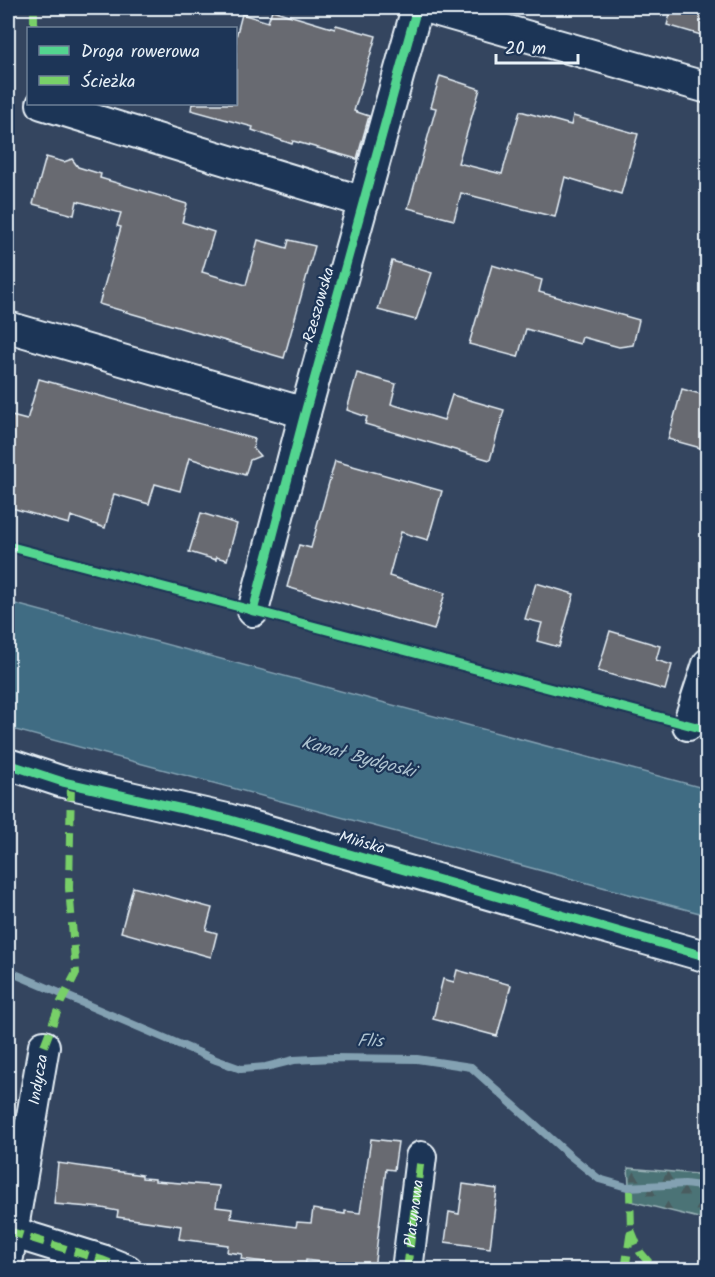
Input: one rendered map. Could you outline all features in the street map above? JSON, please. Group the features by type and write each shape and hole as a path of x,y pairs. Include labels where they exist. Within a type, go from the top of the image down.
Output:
{"street":[{"name":"Rzeszowska","path":"253,611 417,8"},
{"path":"428,8 708,88"},
{"path":"45,105 364,202"},
{"path":"8,327 305,413"},
{"path":"688,725 708,664"},
{"name":"Mińska","path":"8,764 63,782 227,819 708,957"},
{"name":"Indycza","path":"9,1240 44,1046"},
{"name":"Platynowa","path":"407,1269 421,1157"},
{"path":"9,1240 102,1260 127,1269"}],"green space":[{"path":"628,1168 707,1175 707,1220 630,1201"}],"water":[{"name":"Kanał Bydgoski","path":"8,602 707,789 707,915 8,728"}],"building":[{"path":"672,8 708,8 708,37 667,25"},
{"path":"272,10 335,29 336,25 376,36 354,111 369,116 357,159 293,141 292,144 252,130 253,127 191,110 192,105 237,105 237,33 242,14 268,22"},
{"path":"440,76 480,89 458,163 502,174 520,111 571,125 573,116 638,134 621,194 565,177 555,217 461,193 454,220 408,208 436,108 431,107"},
{"path":"46,157 64,162 72,159 78,167 101,174 100,178 187,204 182,222 214,232 202,272 246,285 258,240 287,248 289,240 315,246 284,358 99,304 121,227 117,226 121,213 77,201 74,215 33,204"},
{"path":"392,261 432,273 416,320 378,310"},
{"path":"492,265 542,280 539,292 639,320 633,345 619,347 582,337 580,344 526,329 518,357 469,344"},
{"path":"357,373 396,384 391,404 444,420 452,395 504,410 490,460 365,424 367,417 347,410"},
{"path":"39,379 255,439 253,448 260,456 250,460 245,475 189,458 180,491 155,484 149,504 114,494 105,528 71,516 69,524 8,507 8,415 27,420"},
{"path":"682,389 708,396 708,450 668,439"},
{"path":"335,461 442,491 428,540 401,532 389,576 445,593 434,630 287,587 299,545 311,548"},
{"path":"201,513 237,524 227,560 216,557 216,560 189,552"},
{"path":"536,583 574,594 559,647 537,641 542,623 525,619"},
{"path":"610,631 660,646 656,660 672,665 665,690 598,671"},
{"path":"133,887 212,908 206,930 217,933 211,957 121,932"},
{"path":"457,970 511,985 497,1036 433,1019 443,979 454,982"},
{"path":"371,1139 398,1142 394,1170 386,1169 374,1269 306,1260 305,1267 241,1259 242,1254 227,1252 228,1245 179,1239 181,1226 117,1217 118,1211 102,1208 54,1204 58,1163 142,1175 142,1178 155,1179 155,1181 219,1186 216,1207 232,1209 231,1218 296,1227 297,1222 311,1223 313,1209 345,1214 345,1211 360,1213"},
{"path":"463,1184 497,1189 490,1248 445,1242 449,1212 459,1214"}],"waterway":[{"name":"Flis","path":"8,971 241,1069 266,1067 294,1060 333,1058 417,1059 471,1067 599,1179 627,1187 685,1184 708,1187"}],"marked path":[{"path":"34,8 34,27"},
{"path":"44,1046 61,1002 76,973 69,888 71,783"},
{"path":"407,1270 421,1157"},
{"path":"625,1270 631,1230 630,1191"},
{"path":"631,1230 640,1252 655,1270"},
{"path":"8,1231 127,1270"}],"cycle path":[{"path":"253,611 417,8"},
{"path":"8,546 708,730"},
{"path":"8,764 63,782 227,819 708,957"}]}
